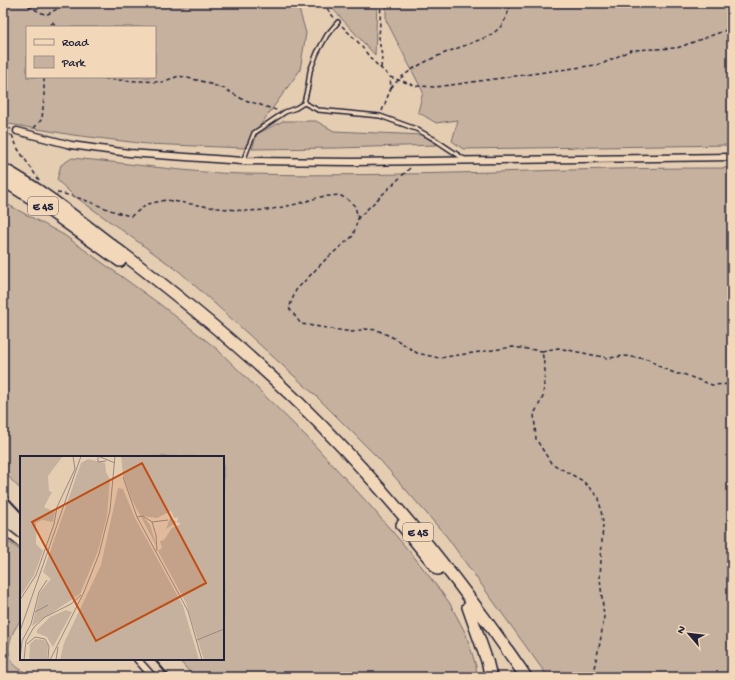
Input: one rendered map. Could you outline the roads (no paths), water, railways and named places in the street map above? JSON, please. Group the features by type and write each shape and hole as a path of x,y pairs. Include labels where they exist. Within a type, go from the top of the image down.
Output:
{"highway":[{"name":"E 45","path":"3,169 20,178 42,193 146,271 222,333 295,399 366,473 425,541 474,603 526,677"},
{"name":"E 45","path":"3,180 142,276 251,368 291,405 371,488 420,546 468,607 519,677"},
{"path":"468,607 491,677"}],"street":[{"path":"14,133 29,134 71,145 129,152 243,161 413,161 732,157"},
{"path":"3,530 20,543"},
{"path":"138,660 153,677"}],"lane":[{"path":"243,161 254,133 285,112 304,103 310,71 317,53 327,35 338,22"},
{"path":"304,103 318,110 380,116 416,129 465,160"}],"railway":[{"path":"3,493 20,511"},
{"path":"155,660 170,677"}]}
